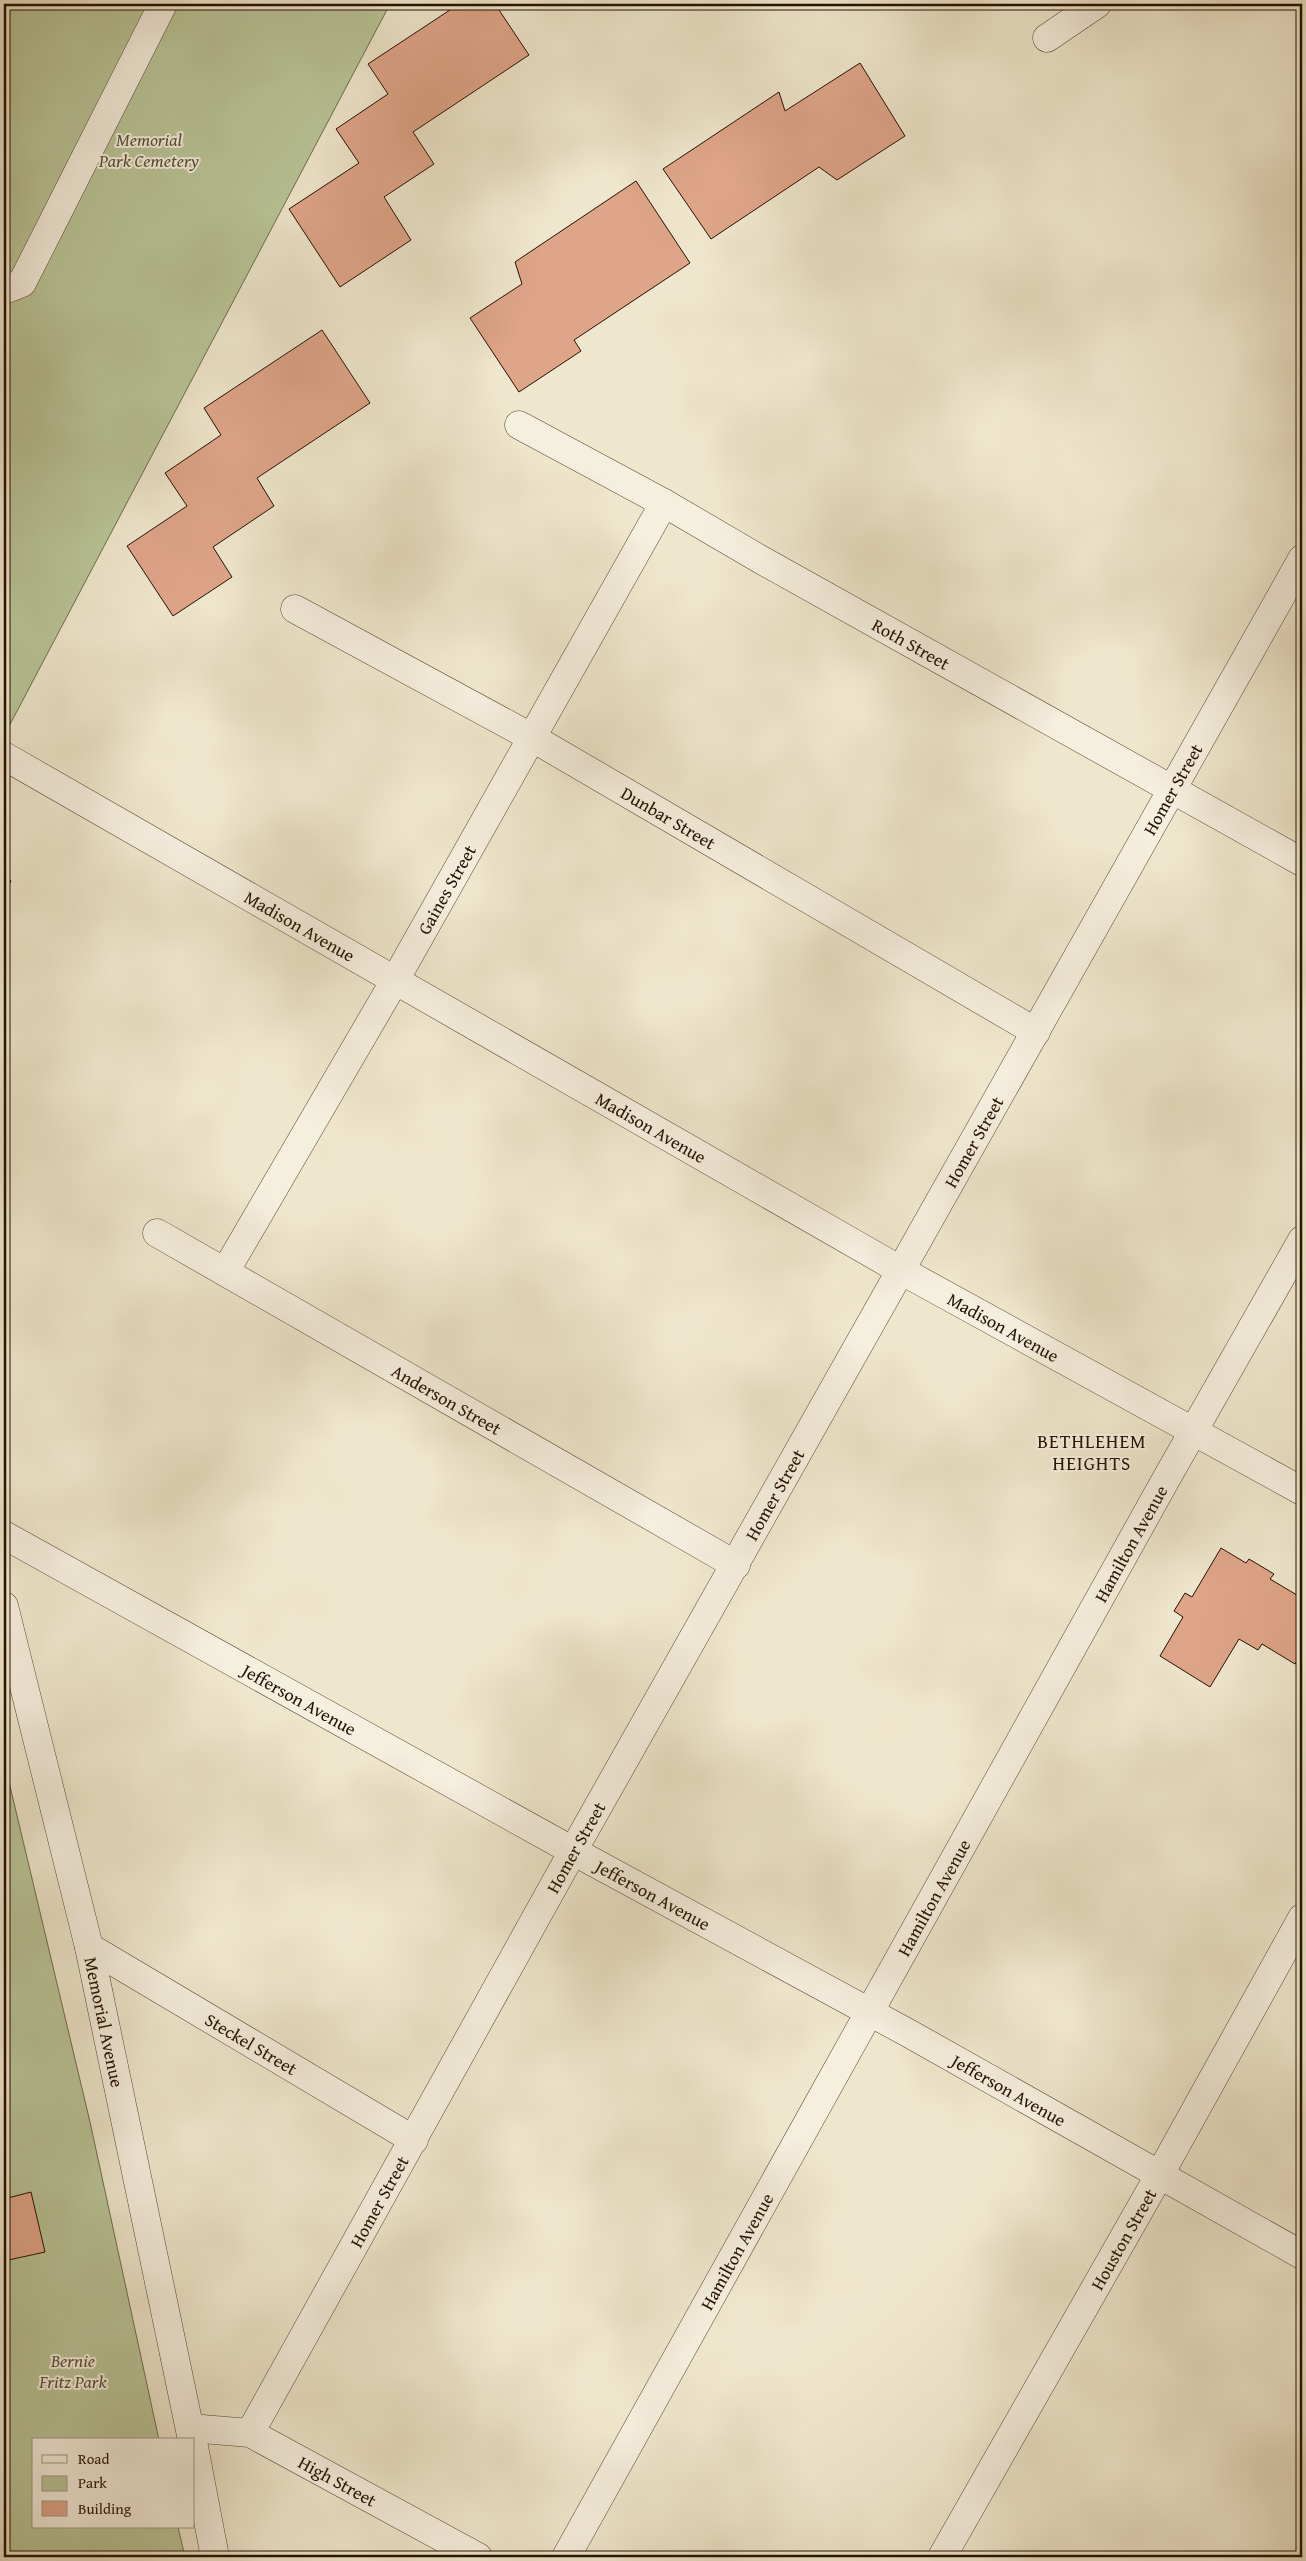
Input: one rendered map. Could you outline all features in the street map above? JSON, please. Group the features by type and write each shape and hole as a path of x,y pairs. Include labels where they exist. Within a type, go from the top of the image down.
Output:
{"street":[{"path":"4,290 22,283 163,4"},
{"path":"1047,38 1097,4"},
{"name":"Roth Street","path":"519,425 664,503 758,558 1302,862"},
{"name":"Gaines Street","path":"225,1272 394,982 664,503"},
{"name":"Homer Street","path":"250,2433 573,1851 902,1271 1302,559"},
{"name":"Dunbar Street","path":"295,610 531,737 1036,1032"},
{"name":"Madison Avenue","path":"4,756 394,982 902,1271 1302,1491"},
{"name":"Anderson Street","path":"157,1233 736,1565"},
{"name":"Hamilton Avenue","path":"566,2557 1193,1431 1302,1240"},
{"name":"Jefferson Avenue","path":"4,1536 573,1851 869,2012 1302,2255"},
{"name":"Memorial Avenue","path":"4,1606 90,1947 192,2438"},
{"name":"Houston Street","path":"942,2557 1160,2174 1302,1918"},
{"name":"Steckel Street","path":"90,1947 414,2140"},
{"name":"High Street","path":"192,2438 250,2433 478,2557"},
{"name":"Memorial Avenue","path":"195,2454 215,2557"}],"green space":[{"name":"Memorial Park Cemetery","path":"4,4 390,4 6,732 4,731"},
{"name":"Bernie Fritz Park","path":"4,1761 90,2122 159,2438 32,2438 32,2528 178,2528 185,2557 4,2557"}],"building":[{"path":"459,4 495,4 529,55 413,132 434,164 384,197 411,240 340,287 289,209 359,163 336,129 388,94 368,64"},
{"path":"622,4 636,4 627,10"},
{"path":"860,63 905,136 837,180 819,167 711,239 663,169 779,92 785,111"},
{"path":"636,181 690,263 574,340 581,351 519,392 470,318 522,284 515,262"},
{"path":"322,330 370,403 257,478 274,506 213,547 232,577 173,616 127,546 187,506 165,473 221,435 204,408"},
{"path":"4,877 11,881 4,894"},
{"path":"1221,1548 1246,1563 1249,1559 1274,1574 1270,1579 1302,1598 1302,1616 1298,1623 1302,1626 1302,1652 1295,1664 1262,1644 1258,1650 1239,1639 1210,1687 1160,1656 1183,1617 1174,1611 1185,1593 1192,1597"},
{"path":"31,2192 45,2252 4,2261 4,2199"}],"district":[{"name":"BETHLEHEM HEIGHTS","path":"1092,1452"}]}
